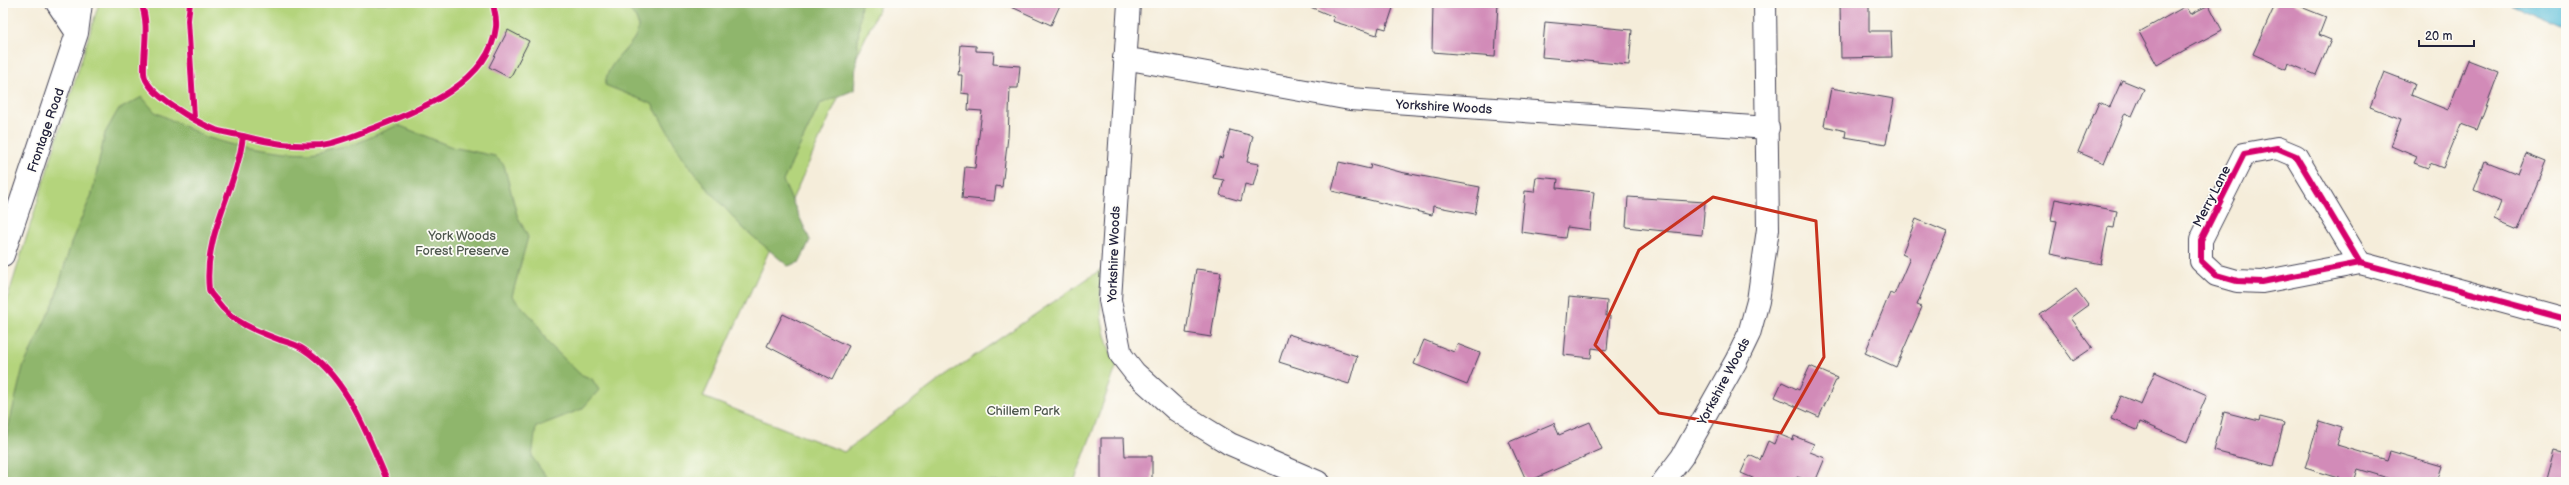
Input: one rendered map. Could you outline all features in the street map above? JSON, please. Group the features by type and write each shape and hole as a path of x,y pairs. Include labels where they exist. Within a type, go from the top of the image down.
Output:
{"street":[{"path":"58,3 78,33"},
{"name":"Frontage Road","path":"3,255 78,33 81,3"},
{"name":"Yorkshire Woods","path":"1129,3 1124,58 1110,300 1121,355 1135,373 1176,410 1230,444 1318,482"},
{"name":"Yorkshire Woods","path":"1663,482 1682,457 1749,334 1763,275 1768,229 1768,128 1765,3"},
{"name":"Yorkshire Woods","path":"1124,58 1350,100 1768,128"},
{"name":"Merry Lane","path":"2360,263 2296,156 2277,148 2244,154 2201,240 2201,261 2216,275 2237,281 2262,282 2360,263 2566,319"}],"highlighted area":[{"path":"1713,197 1816,221 1824,357 1781,433 1659,413 1595,345 1639,250"}],"green space":[{"name":"York Woods Forest Preserve","path":"99,3 881,3 703,397 844,452 945,376 1103,268 1101,281 1102,318 1107,342 1117,365 1074,482 3,482 3,313"},
{"path":"621,3 861,3 854,90 820,104 783,181 810,240 800,262 788,266 743,228 705,186 682,156 652,104 605,85 607,74 613,64 634,39 637,31 637,23 632,13"},
{"path":"142,97 155,112 206,137 230,144 285,152 310,153 355,144 398,125 452,147 495,156 504,165 517,215 528,237 512,296 536,322 548,343 580,374 592,379 599,390 582,409 536,427 532,457 550,482 7,482 5,472 7,433 23,367 54,302 72,240 92,194 105,133 118,110"}],"water":[{"path":"2511,3 2566,3 2566,27"}],"building":[{"path":"1003,3 1061,3 1051,25"},
{"path":"1301,3 1379,3 1393,8 1386,29 1379,27 1377,35 1332,21 1334,17"},
{"path":"1433,3 1498,3 1495,57 1432,52"},
{"path":"1840,3 1869,3 1869,31 1891,31 1892,57 1841,58"},
{"path":"2276,3 2291,3 2326,17 2319,35 2331,40 2316,75 2288,63 2286,69 2253,54"},
{"path":"2209,5 2222,30 2157,65 2139,32 2186,6 2191,14"},
{"path":"1545,22 1632,30 1629,65 1542,57"},
{"path":"508,30 529,41 510,78 489,67"},
{"path":"961,45 976,46 976,51 994,52 993,64 1020,66 1018,88 1010,88 1008,137 1002,187 996,186 994,201 962,198 965,167 975,168 982,111 968,110 969,94 961,93 962,75 958,75"},
{"path":"2468,60 2499,72 2477,130 2461,124 2443,168 2430,163 2428,168 2414,163 2417,157 2391,146 2401,119 2370,107 2384,72 2415,84 2411,95 2448,110"},
{"path":"2122,80 2144,89 2132,116 2125,113 2104,163 2078,152 2099,102 2110,107"},
{"path":"1831,88 1894,99 1886,144 1845,137 1846,131 1824,126"},
{"path":"1230,130 1253,136 1247,162 1259,164 1253,186 1245,184 1241,201 1220,195 1224,180 1213,178 1219,157 1222,158"},
{"path":"2526,154 2546,162 2518,230 2494,220 2501,202 2474,190 2485,161 2518,174"},
{"path":"1339,162 1370,169 1371,164 1400,172 1480,187 1475,214 1433,206 1432,215 1332,191"},
{"path":"1536,177 1558,179 1557,188 1594,192 1590,230 1567,227 1565,238 1521,232 1525,191 1534,192"},
{"path":"1628,197 1705,202 1702,235 1626,227"},
{"path":"2055,199 2117,211 2114,228 2108,227 2101,264 2050,254 2057,221 2051,220"},
{"path":"1916,219 1947,232 1917,305 1922,307 1896,367 1865,353 1890,293 1894,295 1910,258 1902,254"},
{"path":"1196,269 1221,272 1211,337 1186,333"},
{"path":"2076,289 2088,305 2070,318 2092,348 2073,361 2040,315"},
{"path":"1569,297 1607,301 1606,316 1610,316 1607,350 1592,348 1591,358 1564,355"},
{"path":"783,314 849,346 832,380 767,346"},
{"path":"1288,334 1357,356 1349,384 1279,362"},
{"path":"1424,340 1454,352 1457,344 1480,353 1467,385 1414,364"},
{"path":"1810,366 1837,378 1819,417 1775,397 1782,382 1799,390"},
{"path":"2155,372 2207,395 2187,442 2140,422 2137,430 2111,419 2121,396 2141,404"},
{"path":"2224,412 2259,421 2260,417 2284,423 2273,466 2214,451"},
{"path":"2319,421 2342,428 2337,445 2387,460 2390,451 2442,466 2437,482 2401,482 2358,469 2354,482 2351,482 2305,468"},
{"path":"1590,422 1602,449 1527,482 1509,442 1554,423 1559,435"},
{"path":"1778,434 1793,440 1794,436 1814,444 1810,452 1825,458 1815,482 1797,477 1795,482 1762,482 1741,473 1749,455 1760,460 1768,441 1774,444"},
{"path":"1101,438 1124,438 1125,456 1152,456 1152,482 1101,482"},
{"path":"2554,450 2566,453 2566,482 2546,479"}],"cycle path":[{"path":"141,3 144,11 146,28 144,73 153,90 174,107 197,121 216,130 243,136 240,156 211,249 208,269 210,292 223,308 237,320 262,333 294,344 319,361 344,391 364,427 388,482"},
{"path":"190,3 188,20 194,118"},
{"path":"243,136 262,141 291,145 328,144 349,138 394,120 432,102 467,78 481,63 491,46 496,27 493,3"},
{"path":"2360,263 2296,156 2277,148 2244,154 2201,240 2201,261 2216,275 2237,281 2262,282 2360,263 2566,319"}],"park label":[{"name":"Chillem Park","path":"1023,410"}]}
